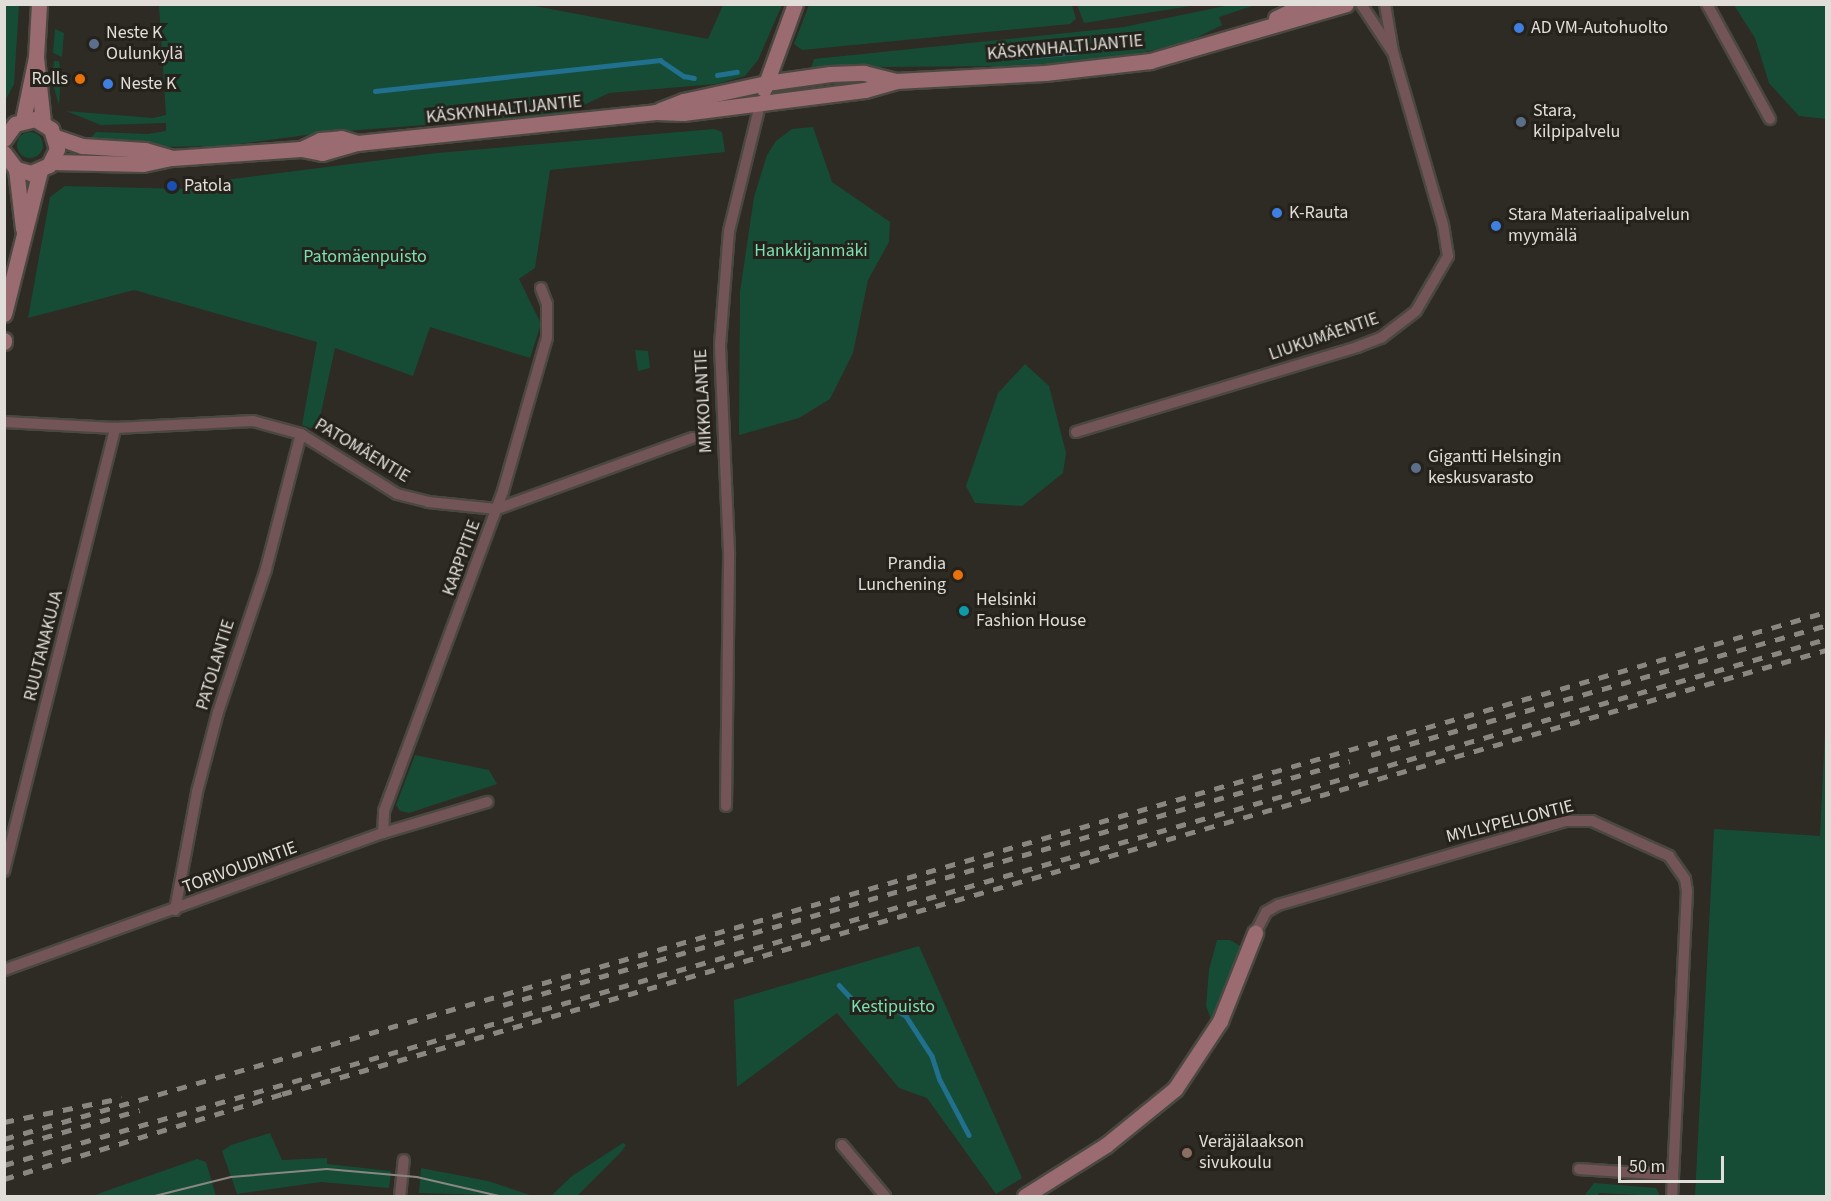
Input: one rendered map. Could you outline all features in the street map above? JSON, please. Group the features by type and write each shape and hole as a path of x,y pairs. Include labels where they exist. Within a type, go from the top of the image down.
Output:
{"main road":[{"path":"6,133 22,120 36,57 39,4"},
{"name":"MIKKOLANTIE","path":"760,101 795,4"},
{"name":"KÄSKYNHALTIJANTIE","path":"1235,36 1306,4"},
{"name":"KÄSKYNHALTIJANTIE","path":"16,169 143,164 172,158 301,149 322,153 357,143 655,112 683,114 760,101 865,90 896,81 1100,67 1150,60 1346,4"},
{"path":"4,314 24,230 46,167 57,148 56,137 43,122 36,57"},
{"name":"KÄSKYNHALTIJANTIE","path":"655,112 683,101 766,83 864,73 896,81"},
{"path":"22,120 43,122"},
{"name":"KÄSKYNHALTIJANTIE","path":"56,137 82,146 145,150 172,158"},
{"path":"5,155 16,169 24,230"},
{"path":"1025,1197 1115,1139 1175,1089 1220,1021 1255,933"}],"street":[{"name":"LIUKUMÄENTIE","path":"1361,4 1393,52"},
{"name":"LIUKUMÄENTIE","path":"1076,432 1357,347 1382,338 1416,311 1448,256 1443,225 1393,52 1385,4"},
{"path":"1707,4 1770,119"},
{"name":"MIKKOLANTIE","path":"726,806 729,552 720,345 729,231 760,101"},
{"name":"KARPPITIE","path":"384,833 384,811 497,509 547,338 547,304 541,288"},
{"name":"PATOMÄENTIE","path":"4,422 115,428 253,421 301,434 397,494 428,502 497,509 692,438"},
{"name":"RUUTANAKUJA","path":"4,871 115,428"},
{"name":"PATOLANTIE","path":"174,910 197,792 218,712 269,559 301,434"},
{"name":"TORIVOUDINTIE","path":"4,970 384,833 487,802"},
{"name":"MYLLYPELLONTIE","path":"1255,933 1266,912 1293,900 1572,820 1599,823 1669,856 1685,879 1687,891 1672,1197"},
{"path":"842,1145 885,1197"},
{"path":"400,1197 404,1160"},
{"path":"1579,1169 1673,1175"}],"green space":[{"path":"5,4 19,5 14,84 5,101"},
{"path":"1077,4 1197,5 1084,23"},
{"path":"159,5 530,5 708,39 723,5 782,5 758,60 745,76 716,84 609,93 565,114 321,133 224,146 149,147 89,140 96,132 148,134 166,131 166,123 101,125 66,111 153,118 166,115"},
{"path":"809,5 1072,5 1076,19 1070,24 802,50 794,44"},
{"path":"1229,5 1255,5 1219,17 1222,25 1188,42 1127,56 1033,66 868,67 810,72 814,59 1124,27"},
{"path":"1734,5 1826,5 1826,119 1799,116 1769,83 1755,38"},
{"path":"55,29 64,33 62,57 53,53"},
{"path":"54,61 59,61 61,75 59,105 52,81"},
{"name":"Hankkijanmäki","path":"813,127 832,182 890,222 889,242 868,280 853,353 830,399 799,418 739,435 740,292 754,197 767,155 776,141 792,129"},
{"name":"Patomäenpuisto","path":"714,129 722,132 725,152 550,170 535,268 519,279 541,324 530,358 430,327 413,376 335,348 317,431 302,425 317,342 134,290 28,318 50,197 65,186 188,189 217,181 437,153"},
{"path":"30,132 39,136 43,145 39,154 30,158 21,154 17,145 21,136"},
{"path":"635,350 648,351 650,368 638,371"},
{"path":"1025,364 1049,386 1066,453 1063,473 1022,506 975,503 966,486 998,393"},
{"path":"1826,709 1826,1196 1695,1196 1714,829 1820,836"},
{"path":"415,755 489,770 497,784 409,813 400,811 396,805"},
{"path":"1217,940 1230,940 1242,947 1211,1019 1206,1006 1209,970"},
{"name":"Kestipuisto","path":"919,946 1022,1178 996,1194 927,1098 899,1088 837,1013 737,1087 734,1000"},
{"path":"270,1133 282,1160 327,1158 327,1164 391,1171 389,1188 321,1182 237,1194 222,1151 231,1145"},
{"path":"623,1143 626,1145 621,1152 577,1196 551,1196 572,1176"},
{"path":"197,1159 206,1162 216,1196 92,1196"},
{"path":"421,1168 488,1181 533,1196 419,1193"},
{"path":"1594,1183 1656,1188 1660,1196 1599,1193 1598,1196 1584,1196"}],"waterway":[{"path":"1021,57 1077,52"},
{"path":"375,91 660,60 684,76 694,78"},
{"path":"717,75 737,72"},
{"path":"839,985 861,1009 898,1011 906,1016 932,1056 940,1080 969,1135"}],"tram line":[{"path":"155,1196 231,1177 327,1169 417,1177 499,1196"}],"railway":[{"path":"4,1139 1826,612"},
{"path":"1371,755 1826,625"},
{"path":"4,1165 1826,639"},
{"path":"4,1179 282,1094 1826,650"},
{"path":"503,1005 1350,761"},
{"path":"4,1122 122,1098"},
{"path":"4,1149 140,1110"}],"place":[{"name":"AD VM-Autohuolto","path":"1519,28"},
{"name":"Neste K Oulunkylä","path":"94,44"},
{"name":"Rolls","path":"80,79"},
{"name":"Neste K","path":"108,84"},
{"name":"Stara, kilpipalvelu","path":"1521,122"},
{"name":"Patola","path":"172,186"},
{"name":"K-Rauta","path":"1277,213"},
{"name":"Stara Materiaalipalvelun myymälä","path":"1496,226"},
{"name":"Gigantti Helsingin keskusvarasto","path":"1416,468"},
{"name":"Prandia Lunchening","path":"958,575"},
{"name":"Helsinki Fashion House","path":"964,611"},
{"name":"Veräjälaakson sivukoulu","path":"1187,1153"}]}
